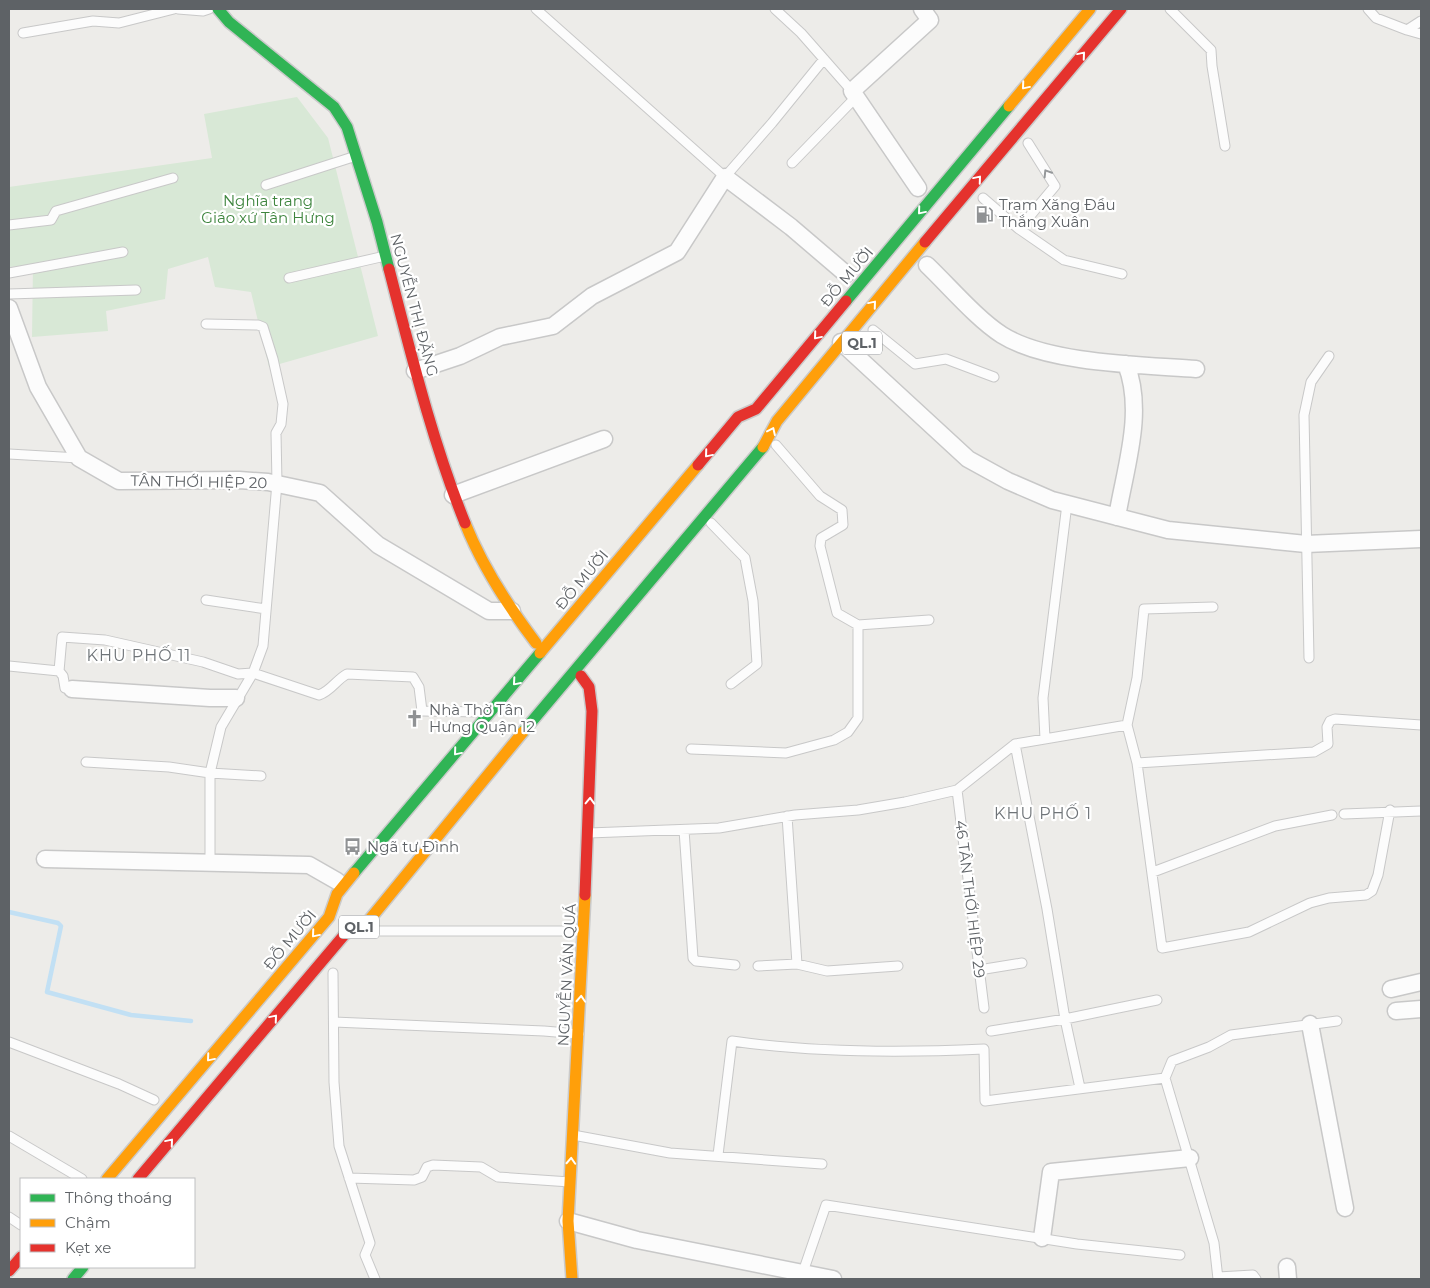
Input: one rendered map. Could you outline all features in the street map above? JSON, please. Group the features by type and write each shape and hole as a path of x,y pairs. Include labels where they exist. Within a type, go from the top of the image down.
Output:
{"main road":[{"name":"NGUYỄN THỊ ĐẶNG","path":"218,9 229,22 334,107 347,127 386,256 415,371 453,495 474,546 512,611 540,646"},
{"name":"ĐỖ MƯỜI","path":"325,896 738,417 756,410 1090,9"},
{"name":"QL.1","path":"847,352 1121,9"},
{"path":"1020,153 1032,140"},
{"name":"QL.1","path":"365,935 767,443 777,421 876,326"},
{"name":"ĐỖ MƯỜI","path":"540,646 737,404"},
{"name":"QL.1","path":"139,1178 345,934 366,924 578,674 780,441"},
{"name":"NGUYỄN VĂN QUÁ","path":"572,1279 568,1221 584,931 592,711 589,687 578,674"},
{"name":"ĐỖ MƯỜI","path":"107,1178 329,917 337,894 484,712"},
{"path":"320,987 336,969"},
{"path":"9,1271 20,1258"},
{"path":"73,1279 82,1268"}],"street":[{"path":"918,188 854,94 930,20 922,9"},
{"path":"415,371 460,356 500,337 553,326 592,296 677,252 725,176 791,227 846,274"},
{"path":"927,265 1002,335 1036,350 1126,364 1196,369"},
{"path":"9,308 38,387 79,458"},
{"path":"847,352 968,459 1008,481 1067,504 1168,530 1306,544 1421,539"},
{"path":"1116,516 1135,413 1132,381 1126,364"},
{"path":"453,495 604,439"},
{"name":"TÂN THỚI HIỆP 20","path":"79,458 119,481 239,480 277,484 320,492 378,545 489,611 512,611"},
{"path":"72,689 236,698"},
{"path":"45,859 310,865 338,881"},
{"path":"1391,989 1421,982"},
{"path":"1396,1011 1421,1009"},
{"path":"1310,1024 1345,1208"},
{"path":"1042,1238 1051,1172 1190,1158"},
{"path":"568,1221 637,1240 833,1279"}],"lane":[{"path":"22,33 93,21 119,23 176,9 203,11 209,9"},
{"path":"536,9 725,176 772,123 824,59"},
{"path":"775,9 824,59 854,94 792,164"},
{"path":"1170,9 1211,50 1217,103 1225,146"},
{"path":"1368,9 1376,18 1421,34"},
{"path":"1408,30 1421,21"},
{"path":"1019,229 1055,186 1032,140"},
{"path":"266,185 357,156"},
{"path":"9,225 51,220 56,211 173,178"},
{"path":"983,198 1019,229 1064,260 1122,274"},
{"path":"9,273 123,252"},
{"path":"289,278 386,256"},
{"path":"9,294 136,290"},
{"path":"206,324 258,325 265,330 283,404 281,424 276,433 277,484 263,646 252,673 221,727 210,773 210,862"},
{"path":"876,326 915,364 946,359 994,377"},
{"path":"1309,658 1304,415 1311,382 1330,356"},
{"path":"780,441 820,496 842,510 843,524 821,538 820,546 837,613 858,625 929,620"},
{"path":"9,454 79,458"},
{"path":"1045,739 1043,698 1067,504"},
{"path":"711,522 745,558 752,601 756,664 730,684"},
{"path":"206,600 266,609"},
{"path":"1213,607 1144,609 1137,678 1127,725 1137,763 1162,948 1249,932 1310,903 1329,898 1366,895 1372,891 1378,875 1390,810"},
{"path":"691,748 786,753 834,740 848,732 858,718 858,625"},
{"path":"72,689 63,686 63,676 60,671 62,637 105,640 203,662 238,674 252,673 319,695 326,693 340,678 347,674 413,677 419,687 422,712 484,712"},
{"path":"9,666 60,671"},
{"path":"1137,763 1314,752 1328,744 1328,727 1330,721 1334,719 1421,725"},
{"path":"588,833 719,828 788,816 858,810 957,790 1016,744 1127,725"},
{"path":"1016,744 1048,909 1065,1020 1080,1088"},
{"path":"86,762 169,767 210,773 261,776"},
{"name":"46 TÂN THỚI HIỆP 29","path":"957,790 984,1008"},
{"path":"1344,814 1390,810 1421,810"},
{"path":"1153,872 1275,826 1332,815"},
{"path":"788,816 797,964"},
{"path":"684,830 694,958 696,961 735,965"},
{"path":"365,935 584,931"},
{"path":"979,970 1022,963"},
{"path":"758,966 797,964 827,971 898,966"},
{"path":"336,969 334,1082 339,1146 370,1243 365,1255 376,1279"},
{"path":"992,1031 1065,1020 1157,1000"},
{"path":"1256,1279 1254,1275 1218,1278 1214,1243 1165,1078 1172,1061 1209,1047 1231,1035 1337,1021"},
{"path":"334,1022 579,1034"},
{"path":"718,1155 732,1041 776,1047 888,1052 984,1049 985,1101 1165,1078"},
{"path":"9,1042 119,1084 154,1100"},
{"path":"573,1135 670,1153 822,1164"},
{"path":"9,1136 80,1178"},
{"path":"349,1178 414,1180 422,1177 426,1167 433,1164 481,1167 498,1177 570,1182"},
{"path":"803,1272 826,1205 982,1231 1180,1255"},
{"path":"9,1216 20,1225"}],"green space":[{"name":"Nghĩa trang Giáo xứ Tân Hưng","path":"297,97 328,138 378,336 269,367 251,292 215,287 208,257 168,269 165,299 106,311 108,331 32,337 33,265 9,267 9,187 212,158 204,114"}],"waterway":[{"path":"9,912 58,923 61,926 47,992 131,1015 191,1021"}],"traffic: fast":[{"path":"218,9 229,22 334,107 347,127 377,222 389,269"},
{"path":"846,301 1009,106"},
{"path":"523,732 763,447"},
{"path":"354,873 540,653"},
{"path":"73,1279 82,1268"}],"traffic: slow":[{"path":"1009,106 1090,9"},
{"path":"763,447 777,421 925,242"},
{"path":"540,653 698,465"},
{"path":"465,523 479,555 496,585 536,643"},
{"path":"362,926 366,924 523,732"},
{"path":"108,1178 329,917 337,894 354,873"},
{"path":"572,1279 568,1221 585,895"}],"traffic: jam":[{"path":"925,242 1121,9"},
{"path":"389,269 432,429 465,523"},
{"path":"698,465 738,417 756,409 846,301"},
{"path":"581,676 589,687 592,711 585,895"},
{"path":"139,1178 345,934 362,926"},
{"path":"9,1271 20,1258"}],"place":[{"name":"Trạm Xăng Đầu Thắng Xuân","path":"985,214"},
{"name":"Nhà Thờ Tân Hưng Quận 12","path":"415,719"},
{"name":"Ngã tư Đình","path":"353,847"}],"district":[{"name":"KHU PHỐ 11","path":"139,655"},
{"name":"KHU PHỐ 1","path":"1043,813"}]}
